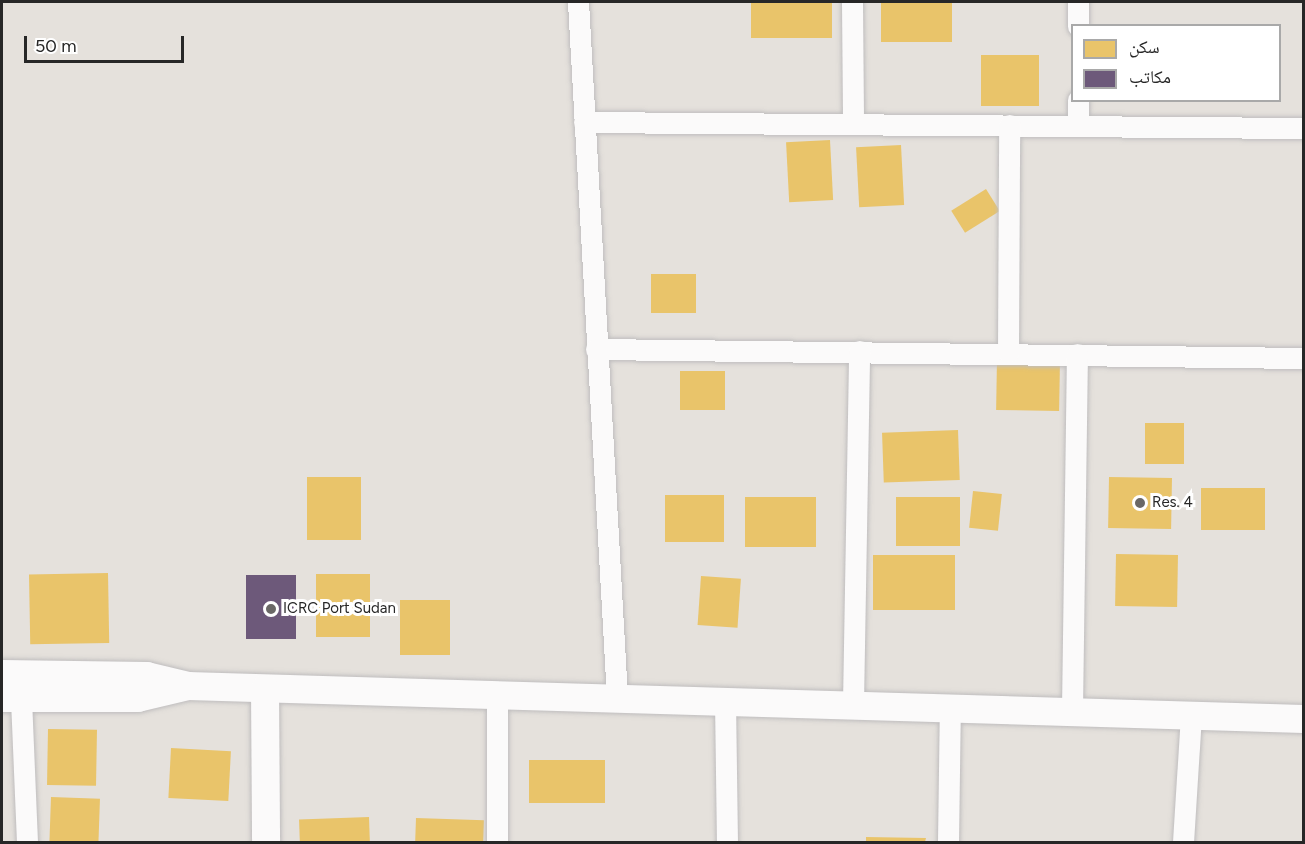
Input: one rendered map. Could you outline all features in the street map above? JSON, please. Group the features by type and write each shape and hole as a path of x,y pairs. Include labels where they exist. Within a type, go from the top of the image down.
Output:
{"main road":[{"path":"2,674 147,676 188,686 265,689 950,705 1304,719"},
{"path":"11,698 138,698 188,686"},
{"path":"265,689 266,843"}],"street":[{"path":"578,2 617,697"},
{"path":"852,2 854,124"},
{"path":"1078,2 1078,24"},
{"path":"1078,102 1078,126"},
{"path":"584,122 1304,128"},
{"path":"1008,352 1009,125"},
{"path":"596,348 1008,352 1304,358"},
{"path":"853,703 859,351"},
{"path":"1072,709 1077,354"},
{"path":"496,693 497,843"},
{"path":"11,698 27,843"},
{"path":"725,700 727,843"},
{"path":"948,843 950,705"},
{"path":"1183,843 1191,714"}],"building: سكن":[{"path":"751,2 832,2 832,38 751,38"},
{"path":"881,2 952,2 952,42 881,42"},
{"path":"981,55 1039,55 1039,106 981,106"},
{"path":"830,140 833,200 789,202 786,142"},
{"path":"901,145 904,205 859,207 856,147"},
{"path":"986,189 1000,211 965,233 951,211"},
{"path":"651,274 696,274 696,313 651,313"},
{"path":"997,359 1060,360 1059,411 996,410"},
{"path":"680,371 725,371 725,410 680,410"},
{"path":"1145,423 1184,423 1184,464 1145,464"},
{"path":"958,430 960,480 884,483 882,433"},
{"path":"307,477 361,477 361,540 307,540"},
{"name":"Res. 4","path":"1109,477 1172,478 1171,529 1108,528"},
{"path":"1201,488 1265,488 1265,530 1201,530"},
{"path":"973,491 1002,494 998,531 969,528"},
{"path":"665,495 724,495 724,542 665,542"},
{"path":"745,497 816,497 816,547 745,547"},
{"path":"896,497 960,497 960,546 896,546"},
{"path":"1116,554 1178,555 1177,607 1115,606"},
{"path":"873,555 955,555 955,610 873,610"},
{"path":"108,573 109,643 30,644 29,574"},
{"path":"316,574 370,574 370,637 316,637"},
{"path":"701,576 741,579 737,628 698,625"},
{"path":"400,600 450,600 450,655 400,655"},
{"path":"48,729 97,730 96,786 47,785"},
{"path":"171,748 231,751 228,801 168,798"},
{"path":"529,760 605,760 605,803 529,803"},
{"path":"51,797 100,799 98,842 49,842"},
{"path":"369,817 370,842 300,842 299,819"},
{"path":"416,818 484,820 483,842 415,842"},
{"path":"866,837 926,838 925,842 866,842"}],"building: مكاتب":[{"path":"246,575 296,575 296,639 246,639"}],"place":[{"name":"Res. 4","path":"1140,503"},
{"name":"ICRC Port Sudan","path":"271,609"}]}
